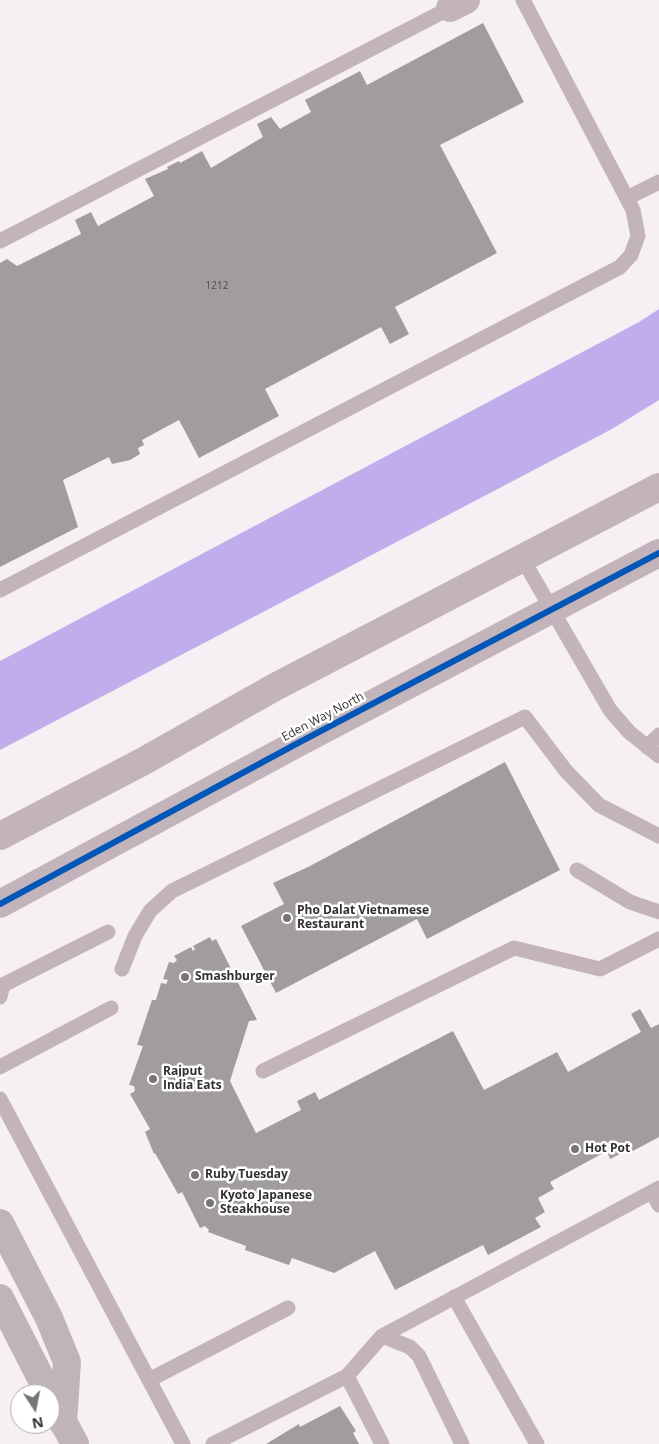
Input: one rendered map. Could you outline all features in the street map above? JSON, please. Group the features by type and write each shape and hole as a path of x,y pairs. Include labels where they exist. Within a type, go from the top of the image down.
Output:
{"main road":[{"path":"0,1223 49,1318 67,1362 69,1433"},
{"path":"0,1298 44,1384"},
{"path":"60,1415 69,1433"}],"street":[{"path":"0,836 142,762 275,687 659,488"},
{"name":"Eden Way North","path":"0,904 298,743 659,553"}],"lane":[{"path":"0,590 620,267 631,254 638,236 633,210 523,0"},
{"path":"0,241 454,3"},
{"path":"627,198 659,182"},
{"path":"522,558 610,710 653,751 659,735"},
{"path":"122,969 135,936 150,911 172,891 525,716 566,771 600,806 659,836"},
{"path":"578,870 630,902 659,912"},
{"path":"0,997 3,985 108,932"},
{"path":"263,1071 514,948 600,969 659,939"},
{"path":"0,1067 111,1008"},
{"path":"0,1099 183,1444"},
{"path":"213,1444 347,1376 382,1336 454,1297 657,1195"},
{"path":"454,1297 537,1444"},
{"path":"149,1380 288,1308"},
{"path":"382,1336 410,1347 419,1356 462,1444"},
{"path":"347,1376 382,1444"}],"shaded area":[{"path":"659,309 659,400 612,429 0,750 0,661 639,322"}],"building":[{"path":"483,23 524,102 440,145 497,253 395,307 409,334 390,344 381,327 265,389 279,416 199,458 179,420 142,440 144,445 138,448 140,454 130,460 112,464 109,457 63,480 78,527 0,567 0,263 7,259 17,266 81,234 75,220 91,212 98,226 154,196 145,179 168,169 167,167 179,161 180,163 202,151 211,168 263,137 257,124 271,117 280,129 311,112 305,100 360,71 367,85"},
{"path":"505,762 560,870 427,939 417,919 276,993 241,926 284,904 273,883 308,867"},
{"path":"210,937 212,941 216,939 257,1020 249,1021 230,1081 256,1133 301,1110 297,1101 315,1092 319,1100 453,1031 484,1090 557,1052 568,1072 641,1032 631,1014 640,1009 651,1028 659,1024 659,1137 629,1153 628,1150 610,1159 607,1151 550,1182 554,1189 538,1198 545,1212 535,1218 541,1227 488,1255 483,1245 395,1290 375,1251 334,1273 292,1258 289,1265 245,1250 246,1246 208,1232 209,1230 205,1226 200,1228 182,1192 178,1194 154,1154 145,1132 150,1129 130,1094 135,1091 134,1086 129,1085 143,1046 137,1045 152,1000 156,1000 161,983 166,984 168,980 163,979 169,962 174,963 177,960 174,956 191,947 193,951 195,949 193,946"},
{"path":"340,1406 356,1431 353,1433 359,1444 266,1444 299,1424 300,1427"}],"cycle path":[{"path":"0,904 298,743 659,553"}],"place":[{"name":"Pho Dalat Vietnamese Restaurant","path":"287,918"},
{"name":"Smashburger","path":"185,977"},
{"name":"Rajput India Eats","path":"153,1079"},
{"name":"Hot Pot","path":"575,1149"},
{"name":"Ruby Tuesday","path":"195,1175"},
{"name":"Kyoto Japanese Steakhouse","path":"210,1203"}]}
